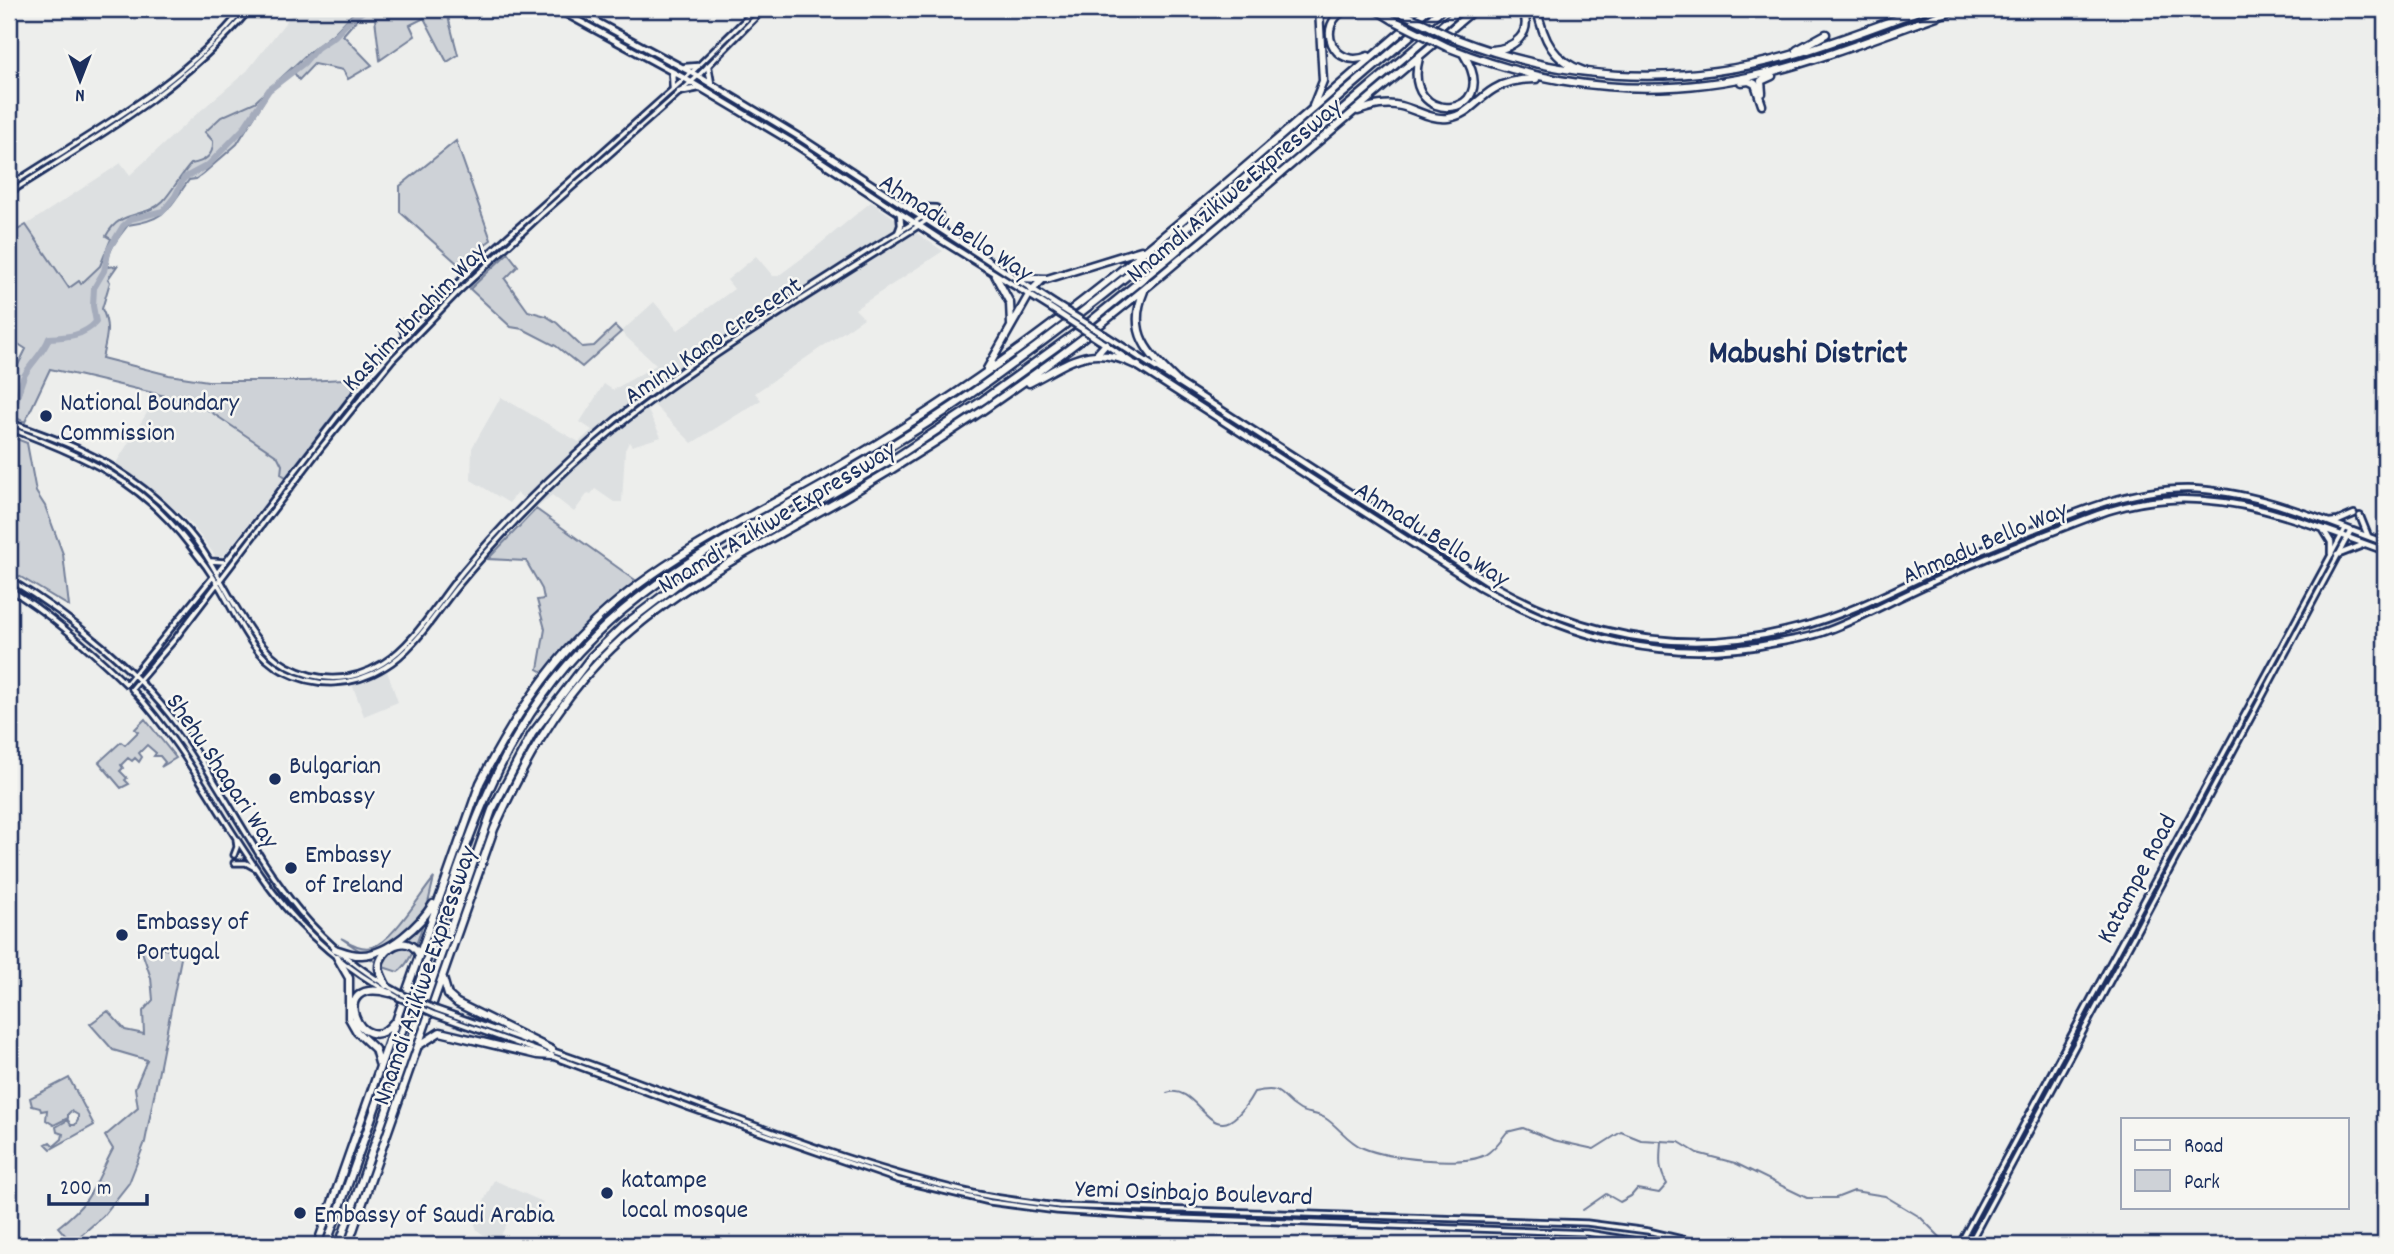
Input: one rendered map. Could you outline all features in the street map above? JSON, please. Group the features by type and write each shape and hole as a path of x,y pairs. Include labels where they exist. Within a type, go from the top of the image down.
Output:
{"highway":[{"path":"1312,108 1323,81 1319,9"},
{"path":"1347,9 1334,18 1331,25 1329,35 1337,52 1354,60 1377,53"},
{"path":"1374,9 1463,54 1547,79 1637,88 1704,84 1760,74 1957,9"},
{"name":"Nnamdi Azikiwe Expressway","path":"317,1245 480,783 531,696 566,652 606,612 687,552 908,424 985,373 1073,308 1428,9"},
{"name":"Nnamdi Azikiwe Expressway","path":"326,1245 472,831 503,760 522,726 563,669 588,642 639,596 725,538 883,450 998,375 1098,300 1443,9"},
{"name":"Nnamdi Azikiwe Expressway","path":"339,1245 492,810 532,734 596,651 674,586 934,432 1077,332 1166,260 1461,9"},
{"name":"Nnamdi Azikiwe Expressway","path":"348,1245 494,829 522,768 542,734 602,659 645,619 691,585 869,484 1017,387 1145,290 1475,9"},
{"path":"1485,50 1508,47 1521,38 1526,23 1522,9"},
{"path":"1537,9 1544,38 1554,53 1574,67 1596,74"},
{"path":"1398,10 1485,50 1549,68 1641,76 1691,74 1787,57 1924,9"},
{"path":"1787,57 1826,34"},
{"path":"1420,57 1416,78 1423,96 1431,103 1448,109 1466,102 1474,88 1474,74 1463,54"},
{"path":"1704,84 1721,86 1751,82 1764,105 1761,81 1797,64"},
{"path":"1353,113 1372,106 1391,104 1425,115 1447,118 1467,112 1501,85 1524,79 1547,79"},
{"path":"1251,160 1281,146"},
{"path":"1259,181 1286,169"},
{"path":"1184,229 1203,201"},
{"path":"1016,278 1042,280 1147,248"},
{"path":"995,275 1010,303 1010,326"},
{"path":"985,373 1010,326 1042,280"},
{"path":"1145,290 1137,314 1140,332 1156,362 1178,382"},
{"path":"1098,353 1103,342"},
{"path":"1017,387 1098,353 1138,366"},
{"path":"883,450 908,424"},
{"path":"920,451 934,432"},
{"path":"707,565 736,558"},
{"path":"480,783 503,760"},
{"path":"480,842 481,866"},
{"path":"336,953 360,956 388,945 415,928 440,893"},
{"path":"386,985 379,968 385,953 401,943 407,943 412,945 419,955"},
{"path":"336,953 349,978 349,1018 357,1032 375,1049 380,1068"},
{"path":"442,976 448,995 457,1003 552,1053"},
{"path":"390,993 375,989 364,992 354,1004 354,1018 363,1029 378,1033 389,1028 397,1018"},
{"path":"417,1048 440,1032 537,1055 552,1053"},
{"path":"364,1176 382,1151"},
{"path":"344,1167 344,1197"}],"main road":[{"path":"9,186 129,110 170,80 206,49 243,9"},
{"path":"9,193 166,90 209,54 250,9"},
{"name":"Ahmadu Bello Way","path":"557,9 672,71 790,141 918,227 1053,307 1138,366 1432,558 1492,594 1559,626 1613,642 1674,651 1725,651 1819,634 1993,555 2098,513 2136,503 2185,499 2222,502 2322,529 2385,551"},
{"name":"Ahmadu Bello Way","path":"573,9 698,76 801,138 1016,278 1031,293"},
{"name":"Kashim Ibrahim Way","path":"132,689 175,639 216,582 225,562 360,387 405,337 478,263 691,73 755,9"},
{"name":"Kashim Ibrahim Way","path":"126,684 213,578 230,566 393,359 457,293 698,76 764,9"},
{"path":"681,67 698,66"},
{"path":"708,66 711,84"},
{"path":"672,71 673,89"},
{"path":"679,92 701,88"},
{"path":"906,207 937,211 945,233"},
{"path":"898,233 901,225 900,213"},
{"name":"Aminu Kano Crescent","path":"9,429 80,456 120,478 173,526 205,565 249,639 272,663 310,681 341,683 373,674 404,652 540,495 597,442 696,369 918,227 924,219"},
{"name":"Aminu Kano Crescent","path":"9,422 81,450 124,475 167,510 196,540 257,641 279,662 311,676 332,679 346,677 367,672 395,654 486,546 593,438 660,387 898,233 918,227"},
{"name":"Ahmadu Bello Way","path":"1053,307 1105,335 1495,586 1536,608 1566,620 1629,637 1713,641 1796,628 1846,611 2071,514 2126,497 2185,489 2216,491 2256,499 2385,543"},
{"path":"401,323 405,337"},
{"path":"2327,522 2357,515 2368,537"},
{"path":"2322,529 2331,542 2334,554 2365,544"},
{"name":"Katampe Road","path":"1969,1245 2275,675 2341,535 2348,530"},
{"name":"Katampe Road","path":"1959,1245 2334,554 2347,538 2348,530"},
{"path":"211,561 225,562"},
{"path":"204,589 209,577 205,565"},
{"path":"228,591 226,578 230,566"},
{"name":"Shehu Shagari Way","path":"9,579 53,608 134,676 185,735 288,899 336,953 400,995 435,1011 552,1053"},
{"name":"Shehu Shagari Way","path":"9,589 49,615 132,689 174,739 257,869 297,920 390,993 400,995"},
{"path":"205,598 213,592 223,594"},
{"path":"234,855 237,847 236,836"},
{"path":"234,863 246,863 257,869"},
{"name":"Yemi Osinbajo Boulevard","path":"552,1053 922,1181 992,1197 1059,1206 1587,1223 1648,1231 1707,1245"},
{"name":"Yemi Osinbajo Boulevard","path":"552,1053 690,1108 898,1180 965,1197 1029,1208 1143,1216 1587,1233 1663,1245"}],"shaded area":[{"path":"296,9 357,9 334,33 255,102 233,112 205,131 213,141 210,155 203,162 190,165 162,201 153,207 128,215 111,239 100,266 81,284 69,288 26,225 121,163 130,175 247,71"},
{"path":"871,202 943,251 855,309 864,318 755,393 761,400 692,443 653,404 647,409 661,437 632,446 629,442 625,450 622,502 614,502 595,489 591,494 588,493 574,512 552,495 536,509 517,493 509,503 471,480 472,448 501,397 579,442 592,430 580,422 604,384 613,390 656,365 621,332 654,302 678,330 734,289 727,280 756,256 773,276 778,276"},
{"path":"158,395 205,406 205,409 278,457 282,465 281,474 286,477 223,556 217,558 181,514 116,463"},
{"path":"387,671 398,702 364,716 352,684"},
{"path":"494,1180 543,1202 530,1222 512,1215 496,1244 477,1230 474,1222"}],"green space":[{"path":"357,9 446,9 458,55 447,62 424,18 410,25 415,36 380,60 375,19 357,19 343,35 372,65 348,79 343,70 314,64 299,80 293,71 270,91 237,144 196,179 189,180 165,211 151,220 128,225 114,244 108,261 108,267 117,266 108,279 110,282 102,309 107,328 102,358 169,375 208,381 362,378 286,477 281,474 282,465 278,457 205,406 69,373 50,369 25,422 9,415 9,383 13,367 17,367 26,349 9,338 9,235 26,225 69,288 79,281 81,284 100,266 111,239 106,236 112,227 126,217 156,207 167,197 191,164 204,160 210,154 213,141 205,132 221,117 255,102 334,33"},
{"path":"456,141 491,240 458,264 400,212 400,186"},
{"path":"508,253 518,266 505,279 528,311 546,316 557,323 582,347 594,346 615,326 621,332 582,367 556,346 523,329 511,327 470,289"},
{"path":"9,436 27,443 36,492 45,506 63,554 69,606 9,570"},
{"path":"536,509 638,582 581,629 545,673 538,669 545,629 537,600 544,599 542,589 526,561 488,559"},
{"path":"145,719 176,758 161,767 165,762 160,756 154,756 156,753 147,745 139,753 142,757 139,762 135,758 132,761 128,758 121,765 123,768 120,771 129,784 121,788 99,762 121,742 125,745 138,732 135,729"},
{"path":"434,878 417,943 398,972 383,967 341,938 364,948 380,943 397,927"},
{"path":"139,943 182,953 145,1142 129,1183 103,1216 72,1243 58,1227 86,1200 96,1183 113,1149 105,1136 138,1108 135,1088 147,1060 113,1050 90,1024 108,1011 125,1030 144,1034 143,1011 153,1000 151,978"},
{"path":"69,1078 94,1125 51,1149 46,1144 50,1142 54,1146 62,1139 63,1134 57,1132 56,1127 68,1120 71,1125 75,1125 78,1115 71,1111 68,1118 54,1125 46,1120 47,1110 41,1111 40,1108 32,1106 30,1098"}],"waterway":[{"path":"9,426 24,376 49,338 81,333 96,322 94,288 104,271 109,249 123,226 131,219 163,211 184,178 208,165 243,129 269,90 304,63 351,19 367,9"},
{"path":"1167,1093 1179,1093 1217,1122 1228,1122 1240,1113 1254,1092 1277,1091 1300,1110 1325,1118 1363,1148 1424,1160 1474,1159 1492,1150 1507,1132 1523,1128 1553,1140 1594,1149 1621,1132 1641,1140 1679,1142 1697,1153 1735,1163 1807,1198 1836,1198 1854,1191 1885,1196 1920,1217 1948,1245"},
{"path":"1583,1210 1606,1194 1620,1202 1637,1189 1659,1193 1667,1184 1661,1169 1661,1141"},
{"path":"2139,1245 2141,1241 2154,1245"}],"place":[{"name":"National Boundary Commission","path":"46,416"},
{"name":"Bulgarian embassy","path":"275,779"},
{"name":"Embassy of Ireland","path":"291,868"},
{"name":"Embassy of Portugal","path":"122,935"},
{"name":"katampe local mosque","path":"607,1193"},
{"name":"Embassy of Saudi Arabia","path":"300,1213"}],"district":[{"name":"Mabushi District","path":"1808,350"}]}
